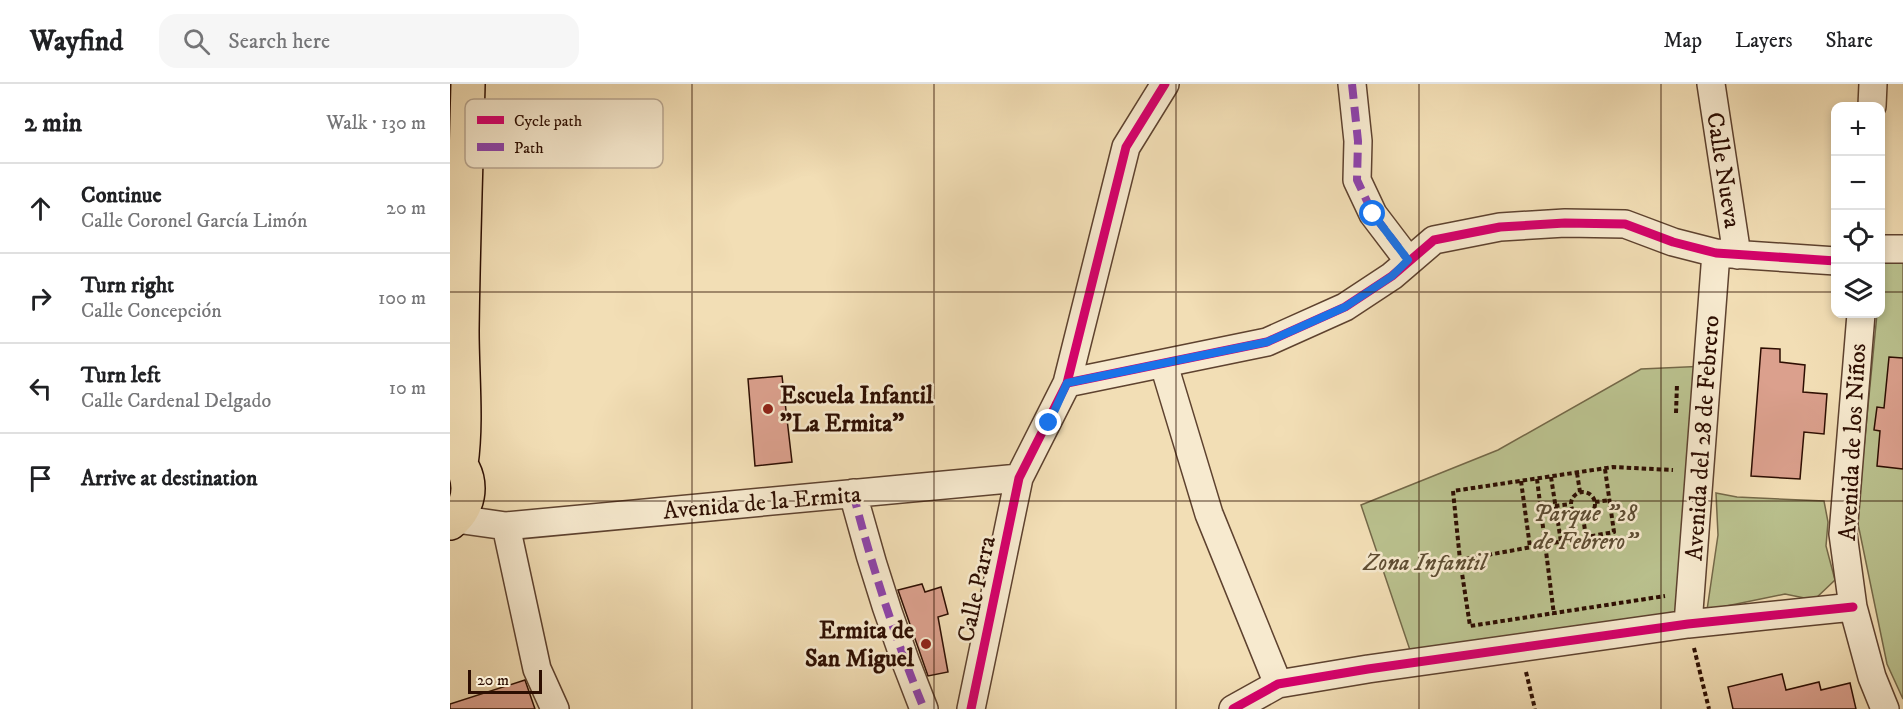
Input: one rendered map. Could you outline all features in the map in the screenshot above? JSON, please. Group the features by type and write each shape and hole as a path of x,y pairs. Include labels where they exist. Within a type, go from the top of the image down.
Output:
{"main road":[{"path":"468,84 468,99"},
{"path":"453,521 467,499 459,465 465,439 462,398 466,168"},
{"path":"450,367 463,321"}],"street":[{"name":"Calle Parra","path":"971,709 1019,478 1067,383 1126,147 1165,84"},
{"path":"1352,84 1358,141 1357,180 1373,214 1408,260"},
{"name":"Calle Nueva","path":"1711,84 1726,254"},
{"path":"1872,102 1873,84"},
{"path":"1067,383 1164,365 1196,356 1267,342 1345,307 1392,276 1434,240 1500,227 1564,223 1625,225 1726,254 1831,261"},
{"path":"1885,249 1903,249"},
{"name":"Avenida del 28 de Febrero","path":"1688,624 1726,254"},
{"name":"Avenida de los Niños","path":"1861,318 1843,534 1853,607 1872,677 1885,709"},
{"path":"1164,365 1209,514 1278,684"},
{"path":"459,465 483,502 506,526 537,669 555,709"},
{"name":"Avenida de la Ermita","path":"453,521 506,526 1019,478"},
{"path":"853,493 879,586 924,709"},
{"path":"1233,709 1278,684 1688,624 1853,607"}],"path":[{"path":"1676,416 1677,384"},
{"path":"1672,482 1673,459"},
{"path":"1666,585 1666,596 1470,626 1453,491 1605,469 1673,470"},
{"path":"1460,560 1614,532 1605,469"},
{"path":"1577,473 1580,492"},
{"path":"1551,477 1561,542"},
{"path":"1537,479 1558,642"},
{"path":"1521,481 1530,547"},
{"path":"1583,517 1572,512 1570,504 1573,496 1580,492 1588,493 1595,502"},
{"path":"1595,502 1610,500"},
{"path":"1583,517 1593,510 1595,502"},
{"path":"1555,506 1570,504"},
{"path":"1583,517 1586,537"},
{"path":"1688,624 1709,709"},
{"path":"1520,647 1535,709"}],"green space":[{"path":"1903,259 1903,699 1887,664 1857,519 1877,318 1885,318 1885,260"},
{"name":"Parque \"28 de Febrero\"","path":"1707,366 1688,624 1414,662 1361,505 1498,450 1641,369"},
{"path":"1716,493 1737,497 1824,501 1828,522 1826,546 1835,580 1814,600 1785,594 1707,610 1718,535"}],"building":[{"path":"1761,348 1780,349 1780,362 1805,365 1803,392 1827,394 1824,434 1804,432 1800,479 1751,476"},
{"path":"1889,357 1903,358 1903,469 1877,466 1880,431 1874,430 1877,407 1884,408"},
{"name":"Escuela Infantil \"La Ermita\"","path":"782,376 792,462 755,466 748,379"},
{"name":"Ermita de San Miguel","path":"922,584 925,592 941,587 948,614 938,617 948,672 928,676 898,590"},
{"path":"1782,674 1786,690 1819,682 1821,690 1850,683 1856,709 1733,709 1728,687"},
{"path":"525,680 535,709 450,709 450,704"}],"marked path":[{"path":"1352,84 1358,141 1357,180 1373,214 1408,260"},
{"path":"853,493 885,602 924,709"}],"cycle path":[{"path":"971,709 1019,478 1067,383 1126,147 1165,84"},
{"path":"1067,383 1267,342 1345,307 1392,276 1434,240 1500,227 1565,223 1625,224 1673,242 1716,253 1831,261"},
{"path":"1233,709 1278,684 1368,669 1688,624 1853,607"}],"place":[{"name":"Escuela Infantil \"La Ermita\"","path":"768,409"},
{"name":"Ermita de San Miguel","path":"926,644"}],"route":[{"path":"1049,423 1067,383 1164,365 1196,356 1267,342 1345,307 1392,276 1408,260 1373,214"}],"park label":[{"name":"Zona Infantil","path":"1425,562"}]}
